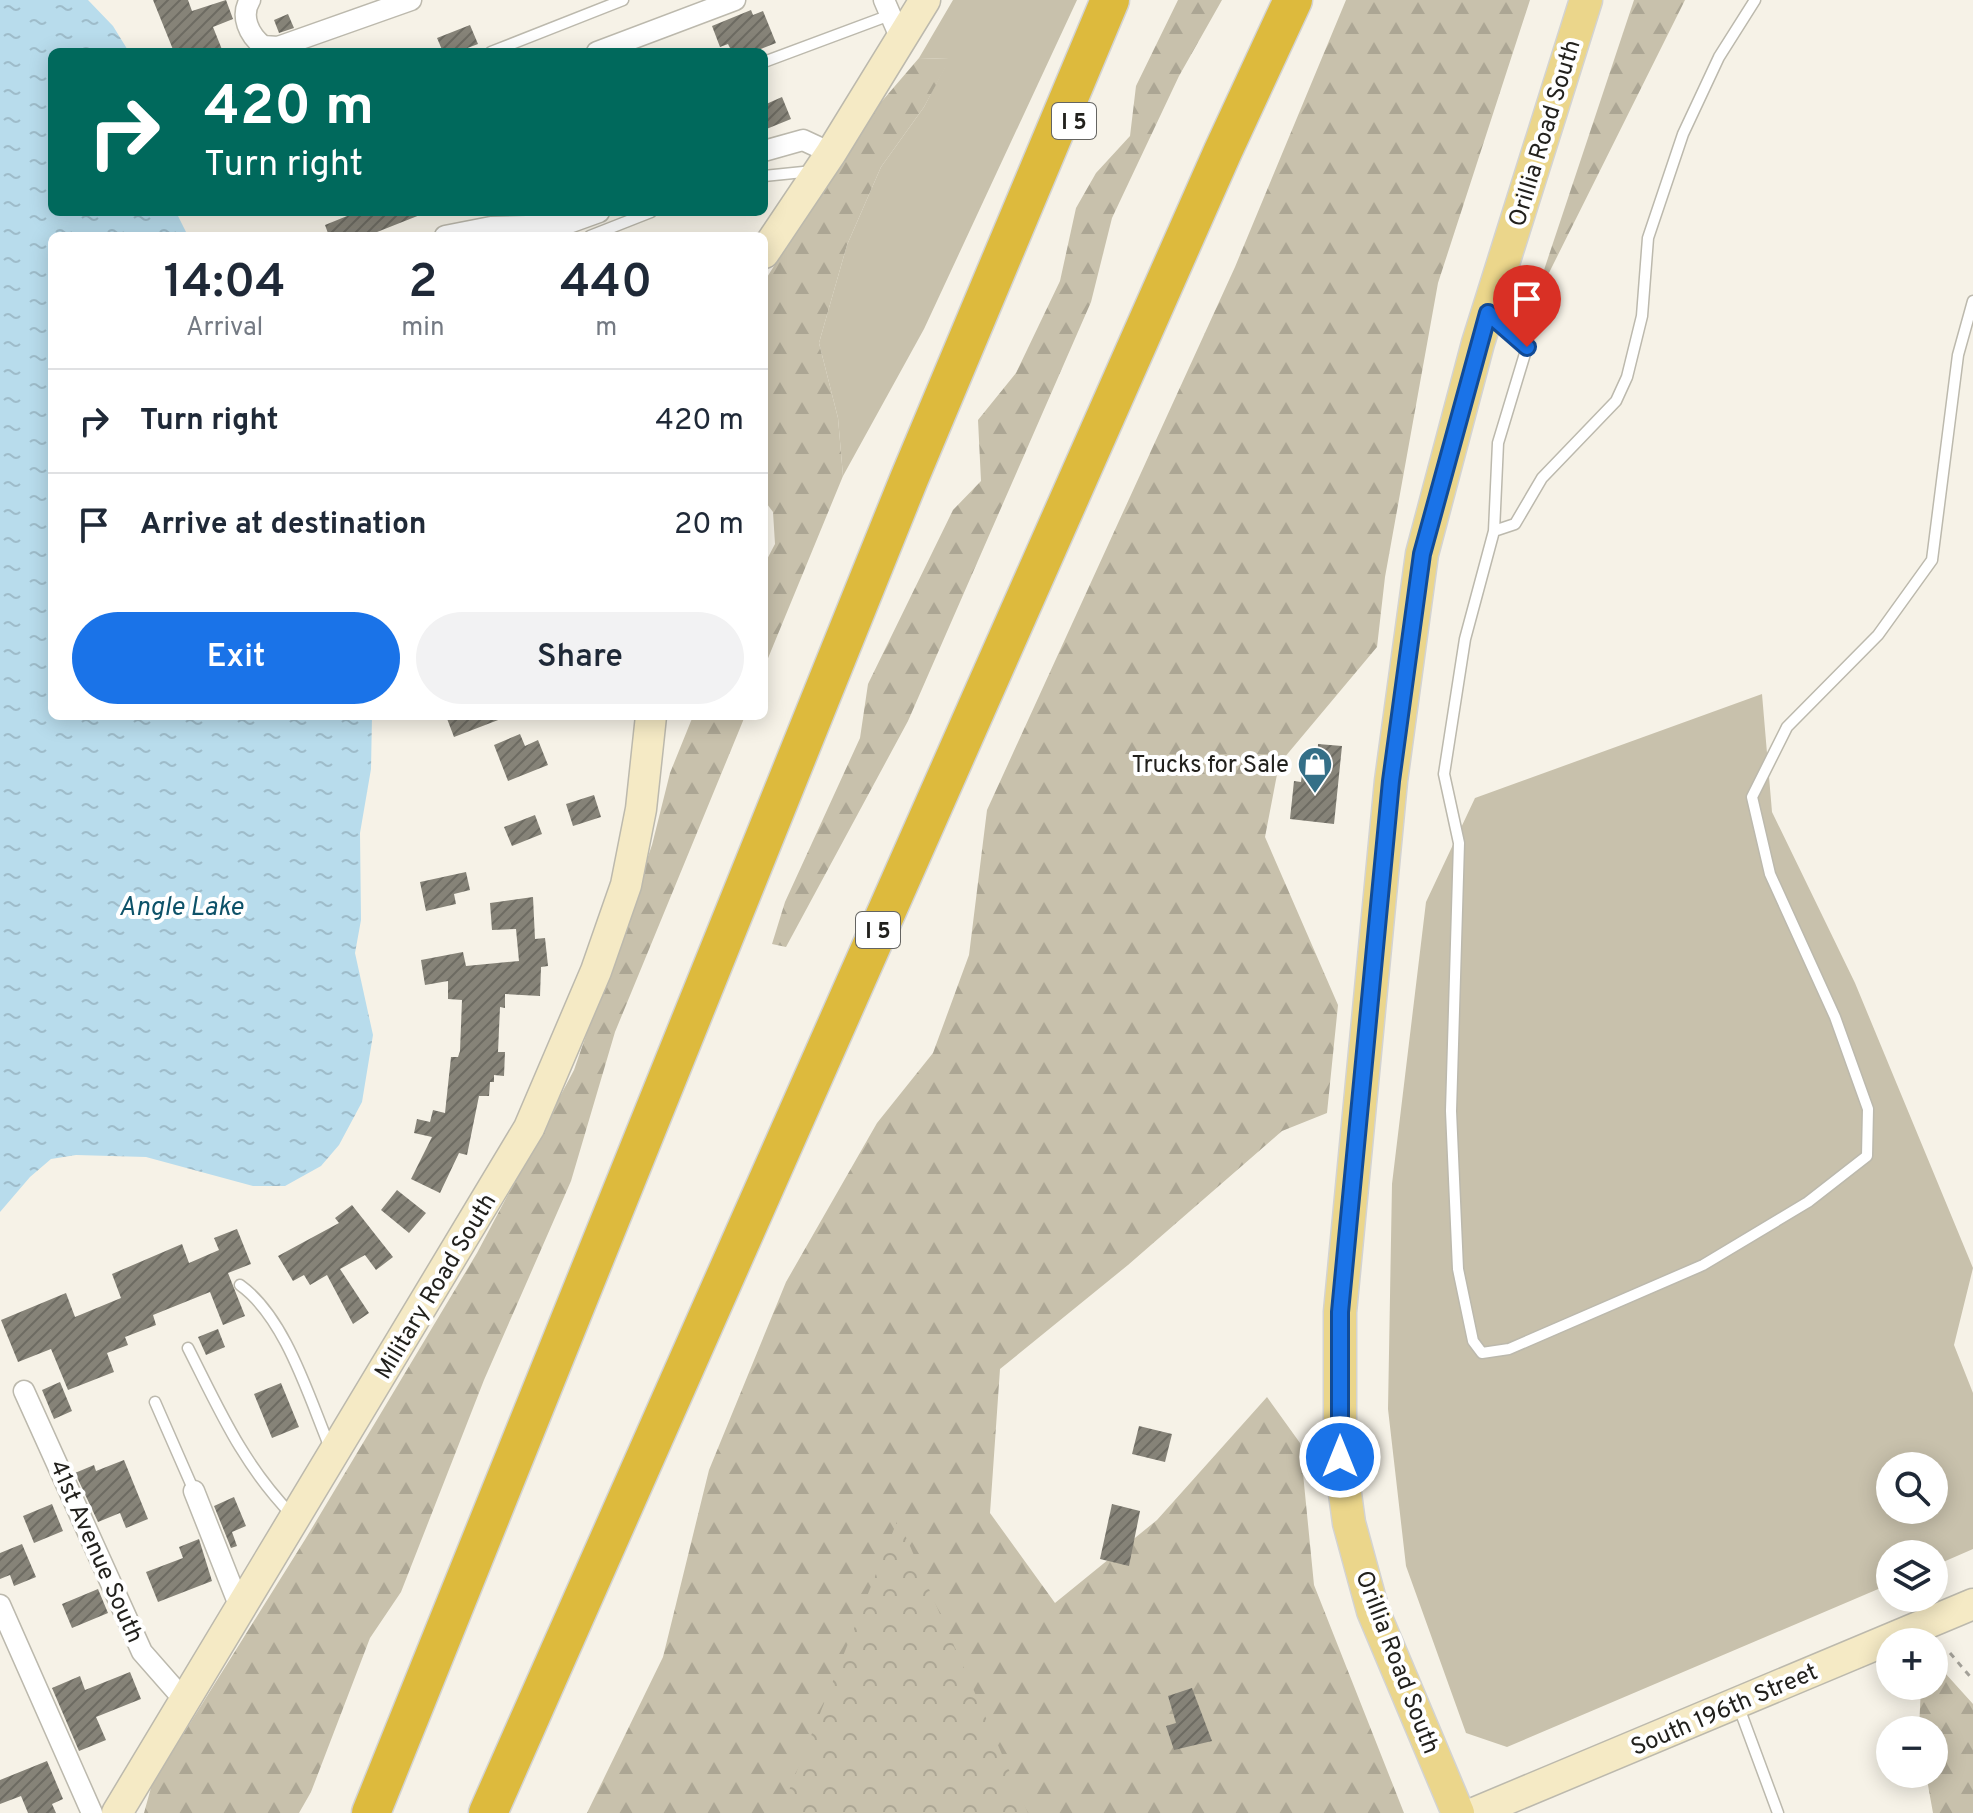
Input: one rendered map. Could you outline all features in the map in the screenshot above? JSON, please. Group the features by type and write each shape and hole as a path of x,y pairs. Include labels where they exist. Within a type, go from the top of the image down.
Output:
{"highway":[{"path":"1011,242 1110,0"},
{"name":"I 5","path":"371,1813 892,522 1011,242 1136,0"},
{"name":"I 5","path":"488,1813 1293,0"},
{"path":"1271,48 1300,0"}],"main road":[{"path":"768,247 825,162 891,17 925,0"},
{"name":"Orillia Road South","path":"1458,1813 1373,1611 1349,1523 1340,1457 1340,1312 1389,797 1422,554 1488,313 1586,0"},
{"name":"Military Road South","path":"117,1813 529,1128 561,1056 626,885 641,809 651,720"},
{"name":"South 196th Street","path":"1474,1813 1973,1604"}],"street":[{"path":"250,0 246,6 248,26 263,46 278,47 369,6 411,0"},
{"path":"608,48 735,0"},
{"path":"768,150 803,140 825,162"},
{"path":"465,232 491,227 563,225 588,216"},
{"name":"41st Avenue South","path":"24,1391 142,1652 185,1701"},
{"path":"194,1491 241,1610"},
{"path":"0,1605 77,1786 92,1813"}],"lane":[{"path":"501,48 623,0"},
{"path":"1494,531 1515,524 1542,478 1616,401 1627,377 1642,316 1648,238 1683,134 1719,57 1755,0"},
{"path":"768,61 891,17"},
{"path":"768,175 825,162"},
{"path":"600,232 641,216"},
{"path":"1488,313 1527,347 1498,443 1494,531 1465,639 1444,774 1459,843 1451,1111 1458,1269 1473,1341 1482,1353 1509,1349 1703,1265 1808,1202 1867,1156 1868,1109 1835,1017 1770,874 1752,797 1787,727 1878,635 1932,560 1958,355 1973,301"},
{"path":"240,1285 253,1295 275,1323 334,1455"},
{"path":"188,1348 245,1458 262,1484 296,1518"},
{"path":"155,1402 194,1491"},
{"path":"1737,1703 1778,1813"}],"path":[{"path":"1950,1653 1973,1680"}],"green space":[{"path":"953,0 1077,0 924,329 843,476 838,418 819,343 847,245 881,167 924,107 949,59 919,58"},
{"path":"1178,0 1222,0 1179,76 1112,218 1091,302 908,721 786,947 772,944 785,902 860,738 868,684 953,510 981,481 978,420 1016,373 1060,281 1076,208 1096,173 1130,136 1136,86"},
{"path":"1346,0 1530,0 1438,283 1385,577 1377,647 1279,764 1265,837 1338,1005 1327,1113 1282,1131 1128,1265 1000,1369 990,1513 1055,1603 1157,1520 1267,1397 1300,1443 1314,1585 1404,1813 587,1813 663,1657 709,1470 786,1282 877,1123 933,1053 969,955 987,810 1235,267"},
{"path":"1634,0 1685,0 1531,309"},
{"path":"919,58 950,59 924,107 881,167 847,245 819,343 838,418 843,476 768,658 768,557 775,544 773,512 768,505 768,276 864,122"},
{"path":"1762,694 1772,812 1855,983 1973,1268 1954,1345 1973,1393 1973,1549 1948,1560 1948,1540 1876,1540 1876,1590 1507,1747 1466,1733 1406,1566 1388,1409 1392,1184 1426,902 1475,798"},
{"path":"691,720 743,720 615,1032 571,1181 484,1380 401,1592 370,1638 311,1792 299,1813 144,1813 152,1784 306,1538 477,1253 574,1070 652,845 670,773"},
{"path":"898,1519 1028,1813 780,1813"},
{"path":"1948,1676 1973,1704 1973,1813 1933,1813 1929,1788 1948,1788 1948,1716 1920,1716 1920,1700 1948,1700"}],"water":[{"name":"Angle Lake","path":"0,0 88,0 113,26 127,48 48,48 48,216 178,216 186,232 48,232 48,720 372,720 371,769 360,833 361,920 355,953 373,1035 362,1102 339,1145 321,1166 285,1186 253,1186 146,1157 76,1155 51,1159 30,1177 0,1212"}],"building":[{"path":"153,0 188,0 192,11 226,0 233,19 213,27 221,48 172,48"},
{"path":"751,10 753,15 763,11 776,43 763,48 730,48 728,44 720,47 712,26"},
{"path":"288,14 294,28 279,33 274,20"},
{"path":"470,25 478,44 468,48 441,48 437,38"},
{"path":"782,97 791,119 768,128 768,103"},
{"path":"347,216 417,216 377,232 328,232 325,225"},
{"path":"448,720 498,720 454,737"},
{"path":"520,734 525,746 538,740 548,765 508,781 494,745"},
{"path":"1318,744 1342,746 1334,824 1290,819 1294,781 1301,782 1303,765 1317,767"},
{"path":"594,795 601,817 573,826 566,804"},
{"path":"535,815 542,834 512,846 504,827"},
{"path":"466,872 470,890 454,894 456,904 426,911 420,882"},
{"path":"533,897 535,939 545,938 548,966 541,967 540,996 505,994 505,1008 500,1007 498,1052 505,1052 504,1076 494,1075 489,1096 479,1096 467,1155 459,1153 440,1193 411,1179 432,1137 414,1133 417,1119 430,1122 433,1110 445,1113 451,1057 458,1057 460,1051 462,1000 448,999 448,981 425,985 421,960 463,952 466,966 519,961 516,929 492,930 490,903"},
{"path":"397,1190 426,1213 409,1233 381,1210"},
{"path":"352,1205 393,1257 376,1270 365,1255 340,1269 369,1313 353,1324 327,1275 310,1285 304,1275 293,1281 278,1256 339,1223 335,1218"},
{"path":"237,1229 251,1264 228,1273 245,1316 223,1325 210,1292 153,1315 156,1325 125,1337 128,1345 107,1353 114,1372 68,1390 51,1349 18,1362 1,1320 66,1293 75,1317 121,1298 112,1274 182,1244 189,1263 219,1250 214,1238"},
{"path":"218,1329 225,1347 206,1355 198,1337"},
{"path":"60,1382 72,1411 54,1419 42,1390"},
{"path":"281,1383 299,1427 272,1438 254,1394"},
{"path":"1139,1426 1172,1434 1165,1462 1132,1454"},
{"path":"124,1460 148,1519 126,1528 120,1513 98,1522 75,1473 94,1465 96,1471"},
{"path":"234,1497 246,1526 232,1532 237,1546 231,1548 214,1506"},
{"path":"52,1504 63,1531 34,1543 23,1516"},
{"path":"1112,1504 1140,1511 1129,1566 1100,1559"},
{"path":"199,1539 212,1581 158,1602 146,1572 183,1558 179,1547"},
{"path":"22,1544 36,1577 14,1586 10,1575 0,1579 0,1553"},
{"path":"98,1589 108,1613 72,1628 62,1604"},
{"path":"130,1672 141,1699 96,1717 106,1740 79,1751 52,1688 80,1676 85,1690"},
{"path":"1192,1688 1212,1741 1174,1750 1166,1726 1176,1723 1168,1696"},
{"path":"47,1761 63,1799 52,1804 56,1813 28,1813 21,1796 0,1804 0,1780"}],"place":[{"name":"Trucks for Sale","path":"1315,795"}],"route":[{"path":"1340,1457 1340,1312 1355,1130 1391,781 1422,554 1488,313 1527,347"}]}
